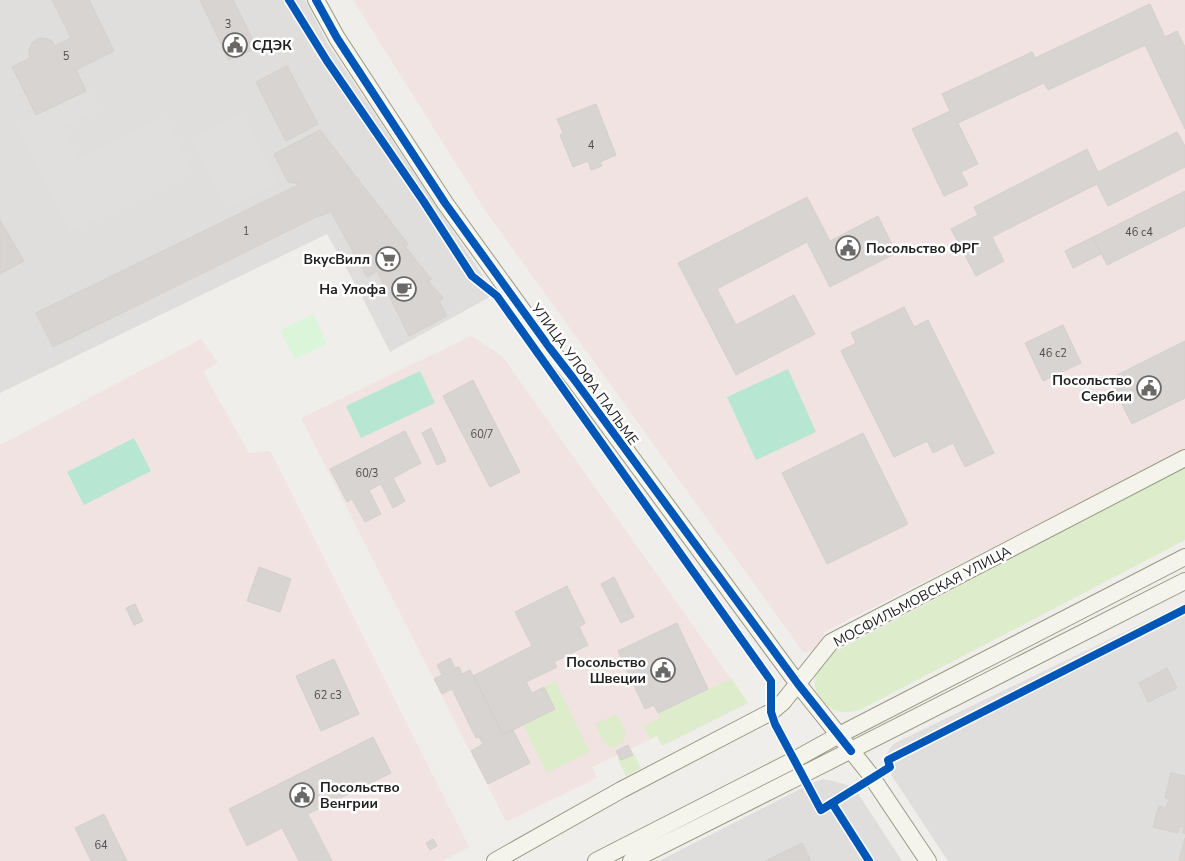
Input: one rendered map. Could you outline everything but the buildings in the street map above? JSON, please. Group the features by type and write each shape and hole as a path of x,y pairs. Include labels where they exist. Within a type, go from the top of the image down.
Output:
{"street":[{"name":"УЛИЦА УЛОФА ПАЛЬМЕ","path":"316,0 337,38 445,203 798,684 872,778 928,861"},
{"name":"МОСФИЛЬМОВСКАЯ УЛИЦА","path":"495,861 620,790 770,712 783,702 831,642 1185,458"},
{"path":"596,861 1185,557"},
{"path":"631,861 1185,581"}],"shaded area":[{"path":"0,0 305,0 328,44 495,294 390,352 327,234 0,393"},
{"path":"353,0 1185,0 1185,450 824,632 823,643 817,652 803,652 487,213"},
{"path":"90,90 99,109 63,127 78,159 166,116 193,172 70,232 18,125"},
{"path":"243,113 277,183 226,208 192,138"},
{"path":"471,336 502,356 748,703 662,746 657,736 630,749 633,755 621,760 618,755 592,767 597,778 506,822 301,418"},
{"path":"201,339 218,363 203,372 249,453 270,451 469,847 442,861 0,861 0,445"},
{"path":"1185,603 1185,861 948,861 890,773 886,756 890,748 895,743"},
{"path":"823,779 852,787 902,861 659,861 814,782"}],"green space":[{"path":"313,314 327,344 295,359 280,330"},
{"path":"788,369 816,432 756,460 727,397"},
{"path":"420,371 435,403 361,438 346,406"},
{"path":"134,438 151,471 84,505 67,472"},
{"path":"1185,467 1185,540 860,710 841,712 834,710 828,707 819,697 815,684 816,674 827,656"},
{"path":"732,679 748,703 662,746 657,736 650,739 643,726 660,718 658,713"},
{"path":"555,681 590,752 547,773 523,725 555,709 544,687"},
{"path":"617,714 626,734 623,743 612,748 603,741 595,724"},
{"path":"634,754 641,768 626,776 617,758 619,757 621,760"}],"cycle path":[{"path":"289,0 327,61 424,202 472,276 497,296 771,681 771,712 775,724 821,810 890,767 888,760 1185,609"},
{"path":"316,0 337,38 445,203 798,684 851,751"},
{"path":"832,803 869,861"}],"place":[{"name":"СДЭК","path":"235,45"},
{"name":"Посольство ФРГ","path":"848,248"},
{"name":"ВкусВилл","path":"388,259"},
{"name":"На Улофа","path":"404,289"},
{"name":"Посольство Сербии","path":"1149,388"},
{"name":"Посольство Швеции","path":"663,670"},
{"name":"Посольство Венгрии","path":"302,795"}]}
